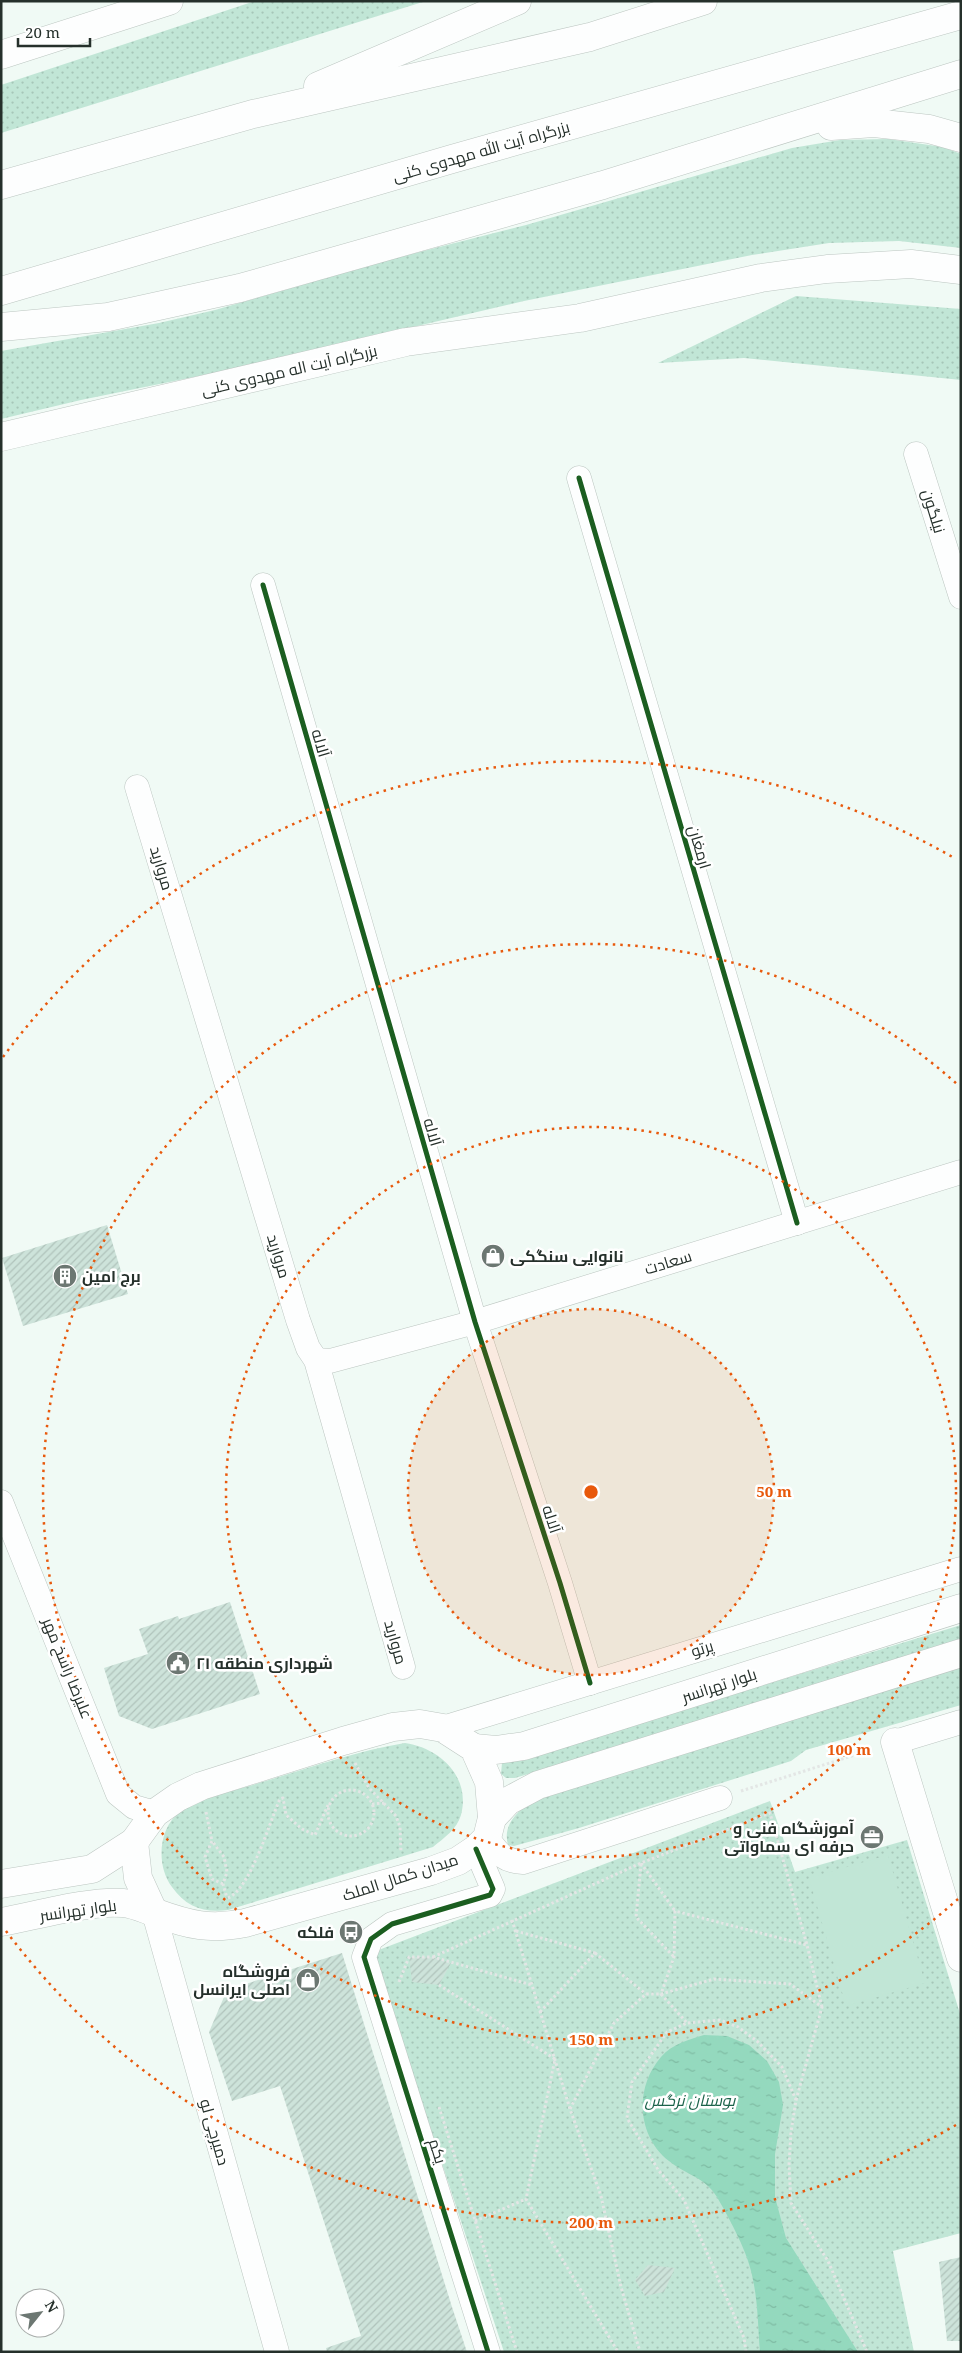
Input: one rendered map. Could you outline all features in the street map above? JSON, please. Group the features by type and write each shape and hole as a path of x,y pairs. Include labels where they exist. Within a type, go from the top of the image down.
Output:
{"main road":[{"path":"1,55 169,1"},
{"path":"253,114 517,1"},
{"path":"1,185 253,114 590,36 703,1"},
{"name":"بزرگراه آیت الله مهدوی کنی","path":"1,291 452,159 961,15"},
{"path":"1,327 108,317 240,288 603,185 961,74"},
{"path":"789,128 874,122 929,129 961,138"},
{"name":"بزرگراه آیت اله مهدوی کنی","path":"1,437 406,342 580,318 761,278 827,269 911,264 961,270"},
{"name":"بلوار تهرانسر","path":"474,1748 496,1750 524,1746 961,1608"},
{"path":"485,1835 508,1800 538,1786 961,1653"},
{"path":"1,1884 92,1869 134,1842 155,1814 178,1798 201,1786 343,1741 393,1727 420,1724 443,1728 474,1748 488,1782 485,1835"},
{"path":"895,1742 961,1958"},
{"name":"میدان کمال الملک","path":"154,1913 201,1927 218,1928 245,1923 396,1881 458,1861 485,1835"},
{"path":"134,1842 138,1878 154,1913"},
{"name":"بلوار تهرانسر","path":"1,1922 102,1904 134,1904 154,1913"}],"street":[{"name":"نیلگون","path":"916,454 961,597"},
{"name":"ارمغان","path":"579,478 797,1222"},
{"name":"آلاله","path":"263,585 475,1322 560,1583 590,1683"},
{"name":"مروارید","path":"137,787 298,1320 308,1348 316,1360 403,1667"},
{"name":"سعادت","path":"316,1360 330,1361 475,1322 961,1172"},
{"name":"علیرضا راسخ مهر","path":"1,1502 118,1794 134,1807 155,1814"},
{"name":"پرتو","path":"443,1728 961,1568"},
{"path":"895,1742 961,1722"},
{"path":"485,1835 498,1852 509,1861 523,1862 720,1798"},
{"name":"یکم","path":"485,1835 493,1890 490,1896 392,1924 371,1939 364,1957 488,2352"},
{"name":"دمیرچی لو","path":"154,1913 277,2352"}],"path":[{"path":"343,1741 369,1788 396,1816 400,1827 401,1853 396,1859 396,1881"},
{"path":"720,1798 895,1742"},
{"path":"227,1898 235,1894 251,1872 280,1799 283,1798 286,1815 302,1830 315,1835 328,1805 338,1793 346,1790 361,1792 372,1804 374,1811 370,1826 359,1835 352,1836 338,1832 328,1820 328,1805"},
{"path":"372,1804 384,1803"},
{"path":"433,1957 642,1863 770,1813 807,1945 822,2007 796,2100 790,2148 791,2203 828,2261 867,2352"},
{"path":"207,1816 212,1841 224,1857 227,1872 222,1884 212,1879 205,1857 212,1841"},
{"path":"642,1863 675,1911 674,1956 661,1994"},
{"path":"642,1863 636,1917 674,1956"},
{"path":"675,1911 807,1945"},
{"path":"512,1920 570,2109 601,2196 621,2288 640,2352"},
{"path":"515,1930 595,1953 646,1994 661,1994 714,1979 790,1984 822,2007"},
{"path":"540,2012 595,1953"},
{"path":"401,1990 398,1981 409,1957 433,1957 532,1985"},
{"path":"439,1985 555,2059"},
{"path":"570,2109 614,2023 646,1994"},
{"path":"661,1994 686,2023"},
{"path":"746,2352 744,2338 684,2200 660,2171 627,2118 632,2082 667,2032 686,2023 720,2020 738,2027 757,2041 782,2067 796,2100"},
{"path":"555,2059 526,2199 618,2352"},
{"path":"437,2101 517,2352"},
{"path":"475,2221 526,2199"}],"green space":[{"path":"255,1 426,1 1,133 1,85"},
{"path":"888,139 943,147 961,154 961,248 899,241 829,243 752,255 524,301 238,368 81,400 1,419 1,351 159,323 215,310 388,260 526,225 792,148 840,140"},
{"path":"796,296 961,309 961,380 744,358 658,363"},
{"path":"961,1625 961,1640 515,1778 506,1778 501,1774 502,1763 507,1759 582,1740"},
{"path":"961,1666 961,1705 806,1750 791,1761 579,1828 514,1846 508,1845 507,1830 513,1818 533,1798"},
{"path":"405,1743 430,1751 441,1758 457,1777 461,1788 463,1801 459,1820 450,1833 433,1847 228,1910 219,1911 196,1907 177,1894 172,1887 163,1869 162,1848 164,1837 173,1819 189,1806 218,1794 331,1761 386,1746"},
{"name":"بوستان نرگس","path":"770,1801 795,1872 907,1840 961,2017 961,2233 893,2251 914,2352 504,2352 376,1963 376,1951"},
{"path":"888,1855 925,1983 846,2006 809,1878"}],"water":[{"path":"704,2035 727,2036 749,2045 767,2061 779,2082 783,2105 775,2154 775,2197 786,2238 858,2352 760,2352 756,2298 751,2270 733,2227 712,2190 701,2181 675,2166 658,2151 650,2139 645,2125 643,2097 652,2069 670,2049"}],"building":[{"name":"برج امین","path":"107,1225 128,1294 23,1326 2,1258"},
{"name":"شهرداری منطقه ۲۱","path":"230,1602 260,1694 152,1729 119,1716 104,1668 148,1654 139,1629 178,1616 179,1619"},
{"path":"342,1953 467,2352 327,2352 326,2348 361,2336 280,2086 232,2101 209,2032 227,1990"},
{"path":"409,1957 433,1957 451,1963 439,1985 412,1982"},
{"path":"961,2257 961,2341 947,2341 939,2262"},
{"path":"648,2265 675,2268 664,2292 645,2296 635,2280"}],"cycle path":[{"path":"579,478 797,1223"},
{"path":"263,585 475,1322 560,1583 590,1683"},
{"path":"476,1849 493,1889 490,1895 392,1924 371,1939 364,1957 488,2352"}],"place":[{"name":"نانوایی سنگکی","path":"493,1256"},
{"name":"برج امین","path":"65,1276"},
{"name":"شهرداری منطقه ۲۱","path":"178,1663"},
{"name":"آموزشگاه فنی و حرفه ای سماواتی","path":"872,1837"},
{"name":"فلکه","path":"351,1932"},
{"name":"فروشگاه اصلی ایرانسل","path":"308,1980"}]}
